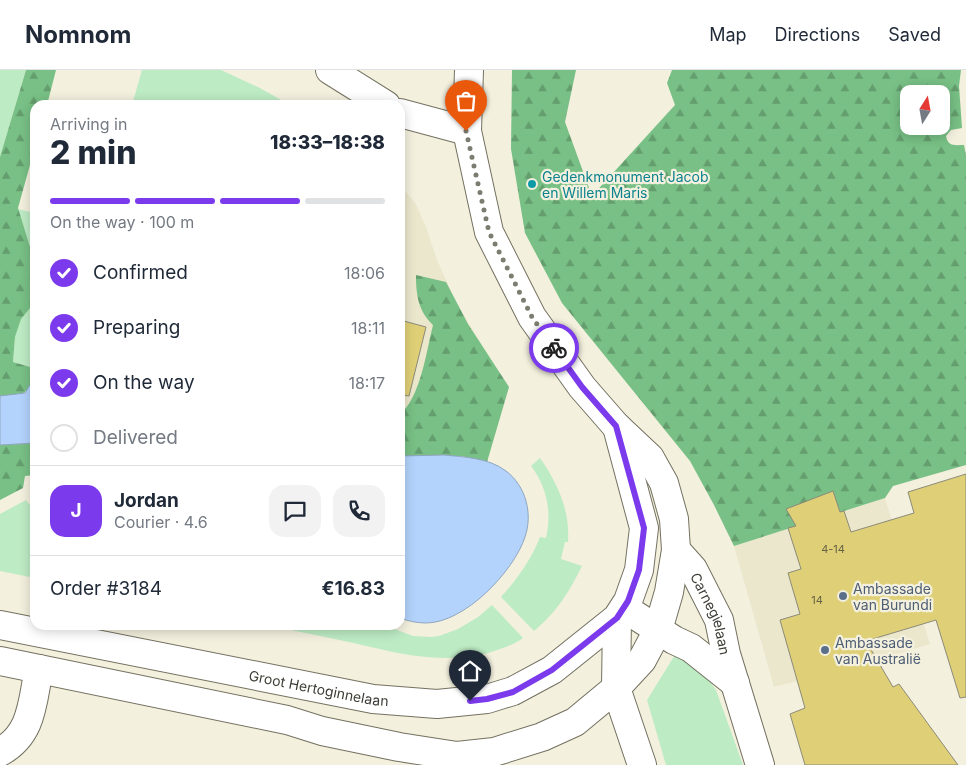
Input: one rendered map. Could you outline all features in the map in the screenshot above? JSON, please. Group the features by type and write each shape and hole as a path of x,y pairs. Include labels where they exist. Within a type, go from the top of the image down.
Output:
{"main road":[{"path":"330,70 378,100"},
{"name":"Carnegielaan","path":"469,70 466,131 489,232 532,317 582,387 616,426 650,458 664,483 674,519 676,550 669,592 658,630 642,660 616,688"},
{"path":"405,115 466,131"},
{"name":"Carnegielaan","path":"616,426 644,528 639,570 620,613 616,688 642,765"},
{"name":"Carnegielaan","path":"676,550 693,569 719,620 726,654 760,765"},
{"name":"Carnegielaan","path":"620,613 658,630 691,648 735,684"},
{"name":"Groot Hertoginnelaan","path":"0,625 373,699 437,704 487,699 513,692 552,670 620,613"},
{"path":"0,661 287,720 322,731 457,756 494,752 542,737 575,722 616,688"},
{"path":"0,752 19,736 30,720 39,669"}],"shaded area":[{"path":"405,191 416,204 437,260 457,304 509,387 487,462 462,456 405,456"},
{"path":"885,498 930,644 864,664 774,687 734,546"}],"green space":[{"path":"0,70 26,70 0,157"},
{"path":"26,70 56,70 48,100 30,100 30,165 18,208 30,247 30,308 21,319 15,337 13,362 30,367 30,386 26,391 18,395 0,396 0,157"},
{"path":"142,70 221,70 281,100 133,100"},
{"path":"512,70 576,70 565,122 592,196 675,105 667,83 672,70 961,70 959,86 962,128 950,131 950,85 900,85 900,135 947,135 947,140 950,144 964,145 966,155 966,465 893,486 885,498 734,546 690,461 562,303 525,233 511,149"},
{"path":"18,209 30,212 30,247"},
{"path":"416,275 446,282 468,324 509,387 487,462 461,456 405,456 405,409 418,385 433,325 421,308"},
{"path":"30,308 30,367 13,362 15,337 21,318"},
{"path":"30,443 30,476 25,476 23,488 0,500 0,445"},
{"path":"540,458 562,498 565,508 568,542 565,542 561,559 582,566 562,601 534,631 501,597 524,568 540,537 546,538 548,528 547,500 541,482 531,466"},
{"path":"26,500 30,505 30,577 0,571 0,514"},
{"path":"492,605 523,638 488,653 452,658 435,658 384,650 291,630 397,630 413,636 431,637 458,629 478,617"},
{"path":"678,650 699,667 716,690 743,765 666,765 647,700"}],"water":[{"path":"30,385 30,443 0,445 0,396 25,393"},
{"path":"444,455 492,463 506,471 519,484 528,510 525,537 510,565 486,593 472,605 441,621 426,623 405,620 405,456"}],"building":[{"path":"405,321 426,327 409,396 405,396"},
{"path":"966,474 966,697 960,698 936,620 866,641 893,687 899,684 958,765 805,765 790,714 805,708 780,620 800,614 788,573 801,569 788,528 796,526 786,509 833,491 840,512 844,511 851,532 914,513 908,492"}],"way so far":[{"path":"466,131 489,232 532,317 554,348"}],"place":[{"name":"Gedenkmonument Jacob en Willem Maris","path":"532,184"},
{"name":"Ambassade van Burundi","path":"843,596"},
{"name":"Ambassade van Australië","path":"825,650"}],"route":[{"path":"470,701 487,699 513,692 552,670 617,618 628,601 639,570 644,528 616,426 582,387 554,348"}]}
